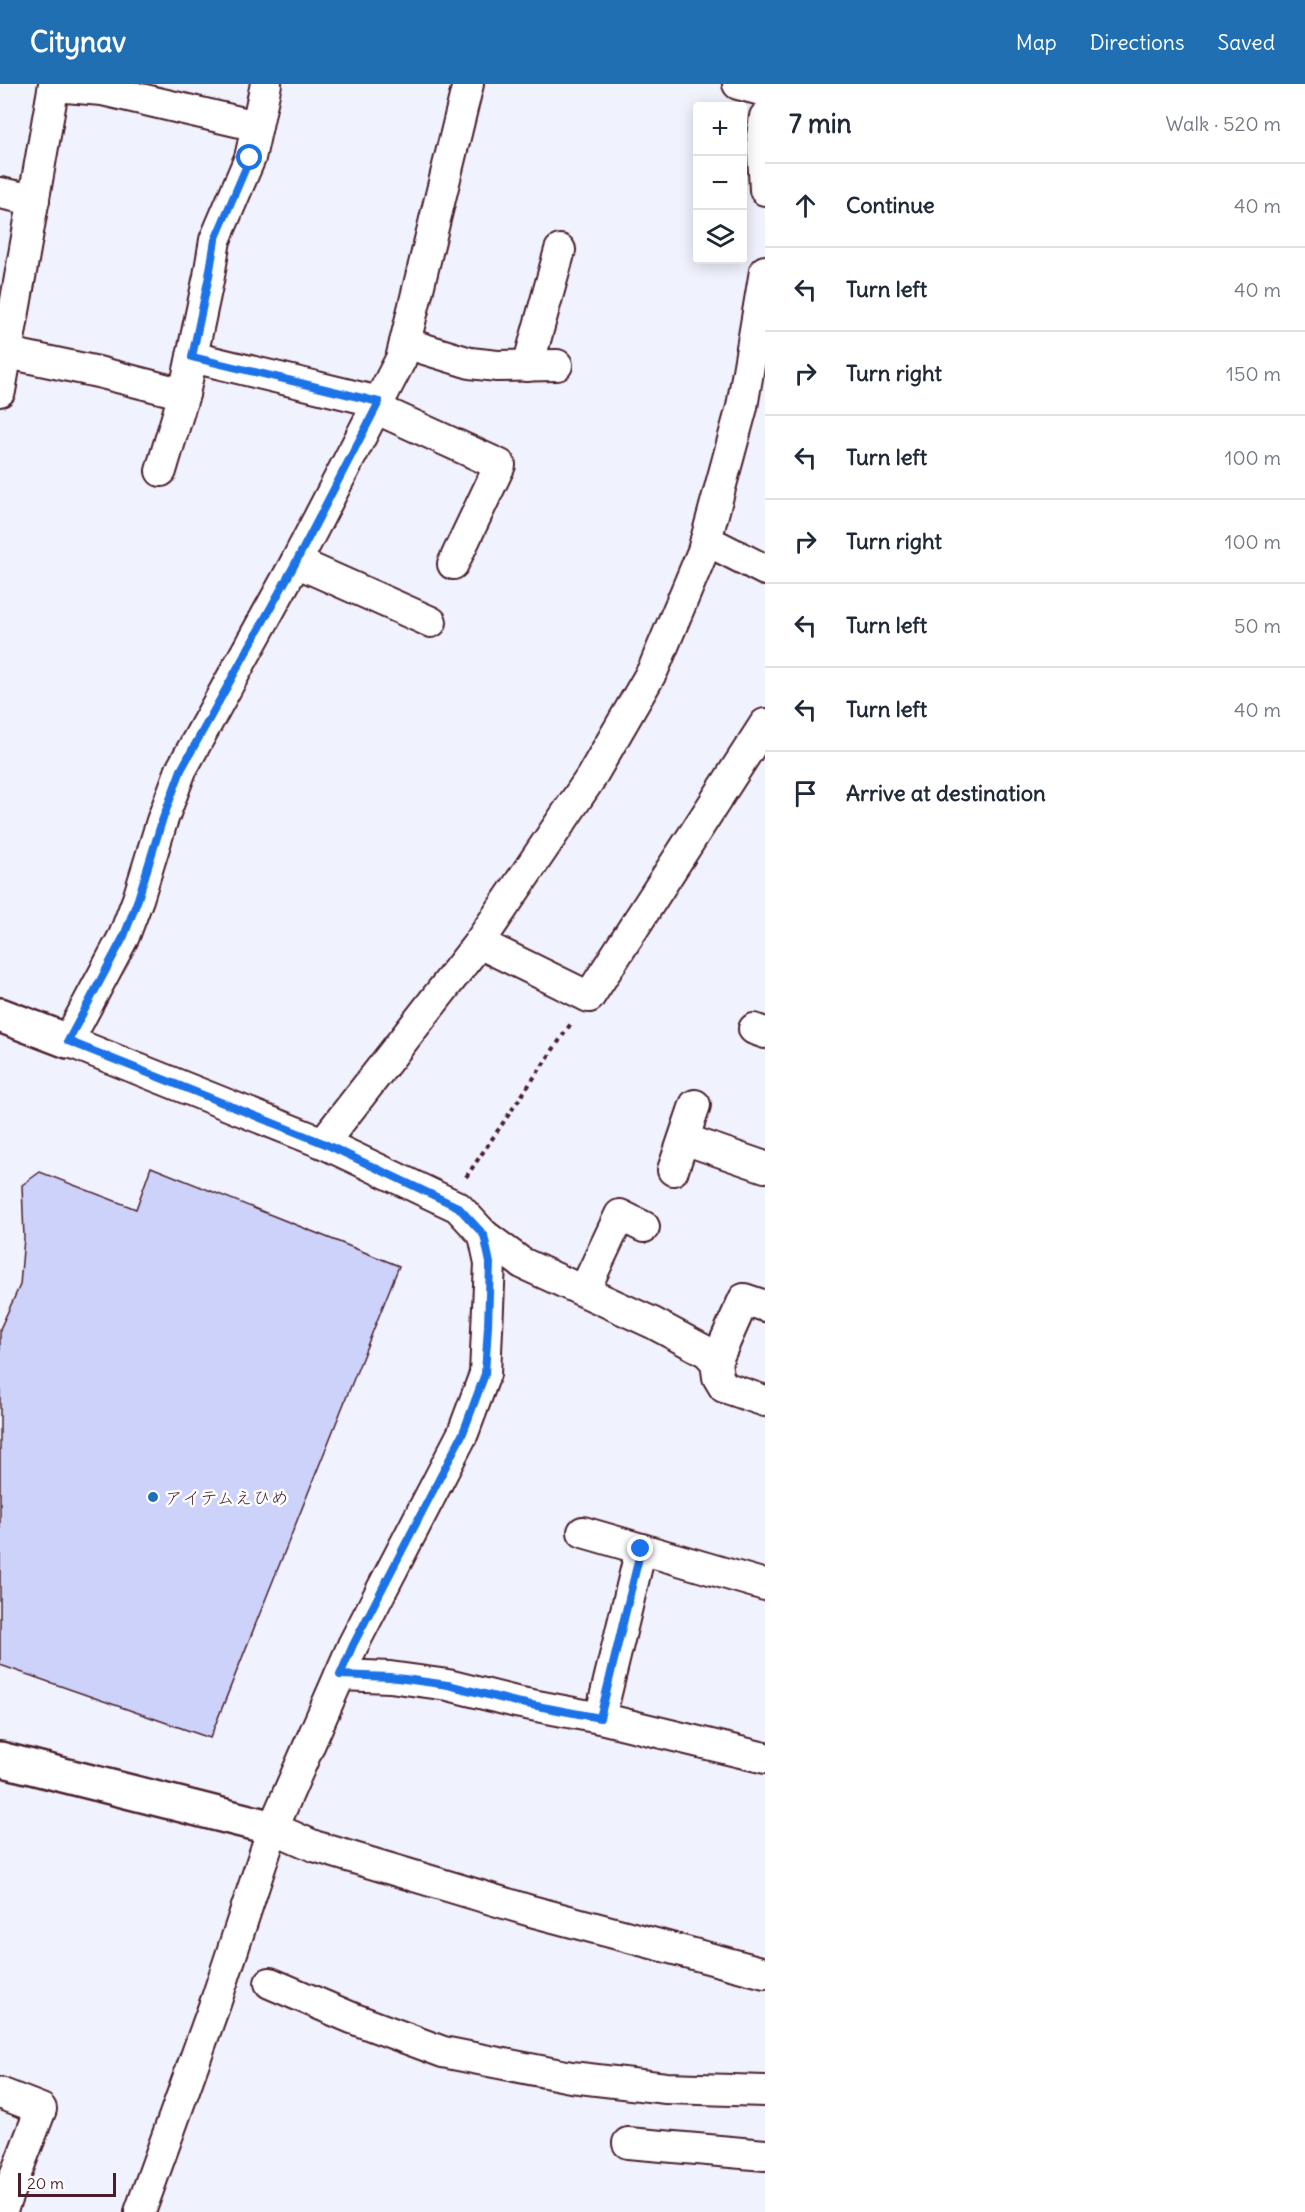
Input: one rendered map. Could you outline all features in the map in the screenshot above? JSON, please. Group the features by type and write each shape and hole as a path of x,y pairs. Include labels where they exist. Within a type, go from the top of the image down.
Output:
{"street":[{"path":"161,471 192,357 215,240 250,158 266,84"},
{"path":"68,1041 124,936 181,770 296,562 401,359 468,84"},
{"path":"738,84 765,92"},
{"path":"0,391 54,85 102,90 258,126"},
{"path":"765,117 762,136 765,190"},
{"path":"0,193 34,200"},
{"path":"405,343 470,363 497,366 543,365 560,250"},
{"path":"323,1143 479,943 590,779 653,670 706,540 742,407 757,370 765,271"},
{"path":"8,353 98,372 183,394"},
{"path":"192,357 377,405 500,465 453,564"},
{"path":"706,540 765,570"},
{"path":"296,562 431,622"},
{"path":"479,943 589,997 765,724"},
{"path":"0,1016 323,1143 448,1202 458,1207 484,1235 522,1263 653,1323 707,1352 716,1362"},
{"path":"673,1170 695,1105"},
{"path":"684,1139 765,1167"},
{"path":"584,1291 620,1215 644,1227"},
{"path":"140,2212 216,2001 273,1828 353,1645 463,1433 485,1374 490,1263 484,1235"},
{"path":"765,1306 744,1299 716,1362 718,1377 724,1387 765,1401"},
{"path":"583,1533 765,1585"},
{"path":"600,1718 641,1549"},
{"path":"340,1675 390,1677 448,1685 516,1702 600,1718 765,1758"},
{"path":"0,1759 273,1828 314,1846 520,1908 765,1973"},
{"path":"270,1983 352,2019 443,2052 571,2077 666,2088 765,2091"},
{"path":"0,2093 41,2109 2,2212"},
{"path":"628,2143 765,2156"}],"path":[{"path":"448,1202 589,997"}],"building":[{"name":"アイテムえひめ","path":"151,1167 399,1266 210,1738 0,1665 0,1329 20,1285 24,1238 22,1185 40,1172 136,1209"}],"place":[{"name":"アイテムえひめ","path":"153,1497"}],"route":[{"path":"250,158 215,240 192,357 379,402 296,562 181,770 124,936 68,1041 323,1143 458,1207 484,1235 490,1263 485,1374 463,1433 353,1645 340,1675 390,1677 448,1685 516,1702 600,1718 641,1549"}]}
